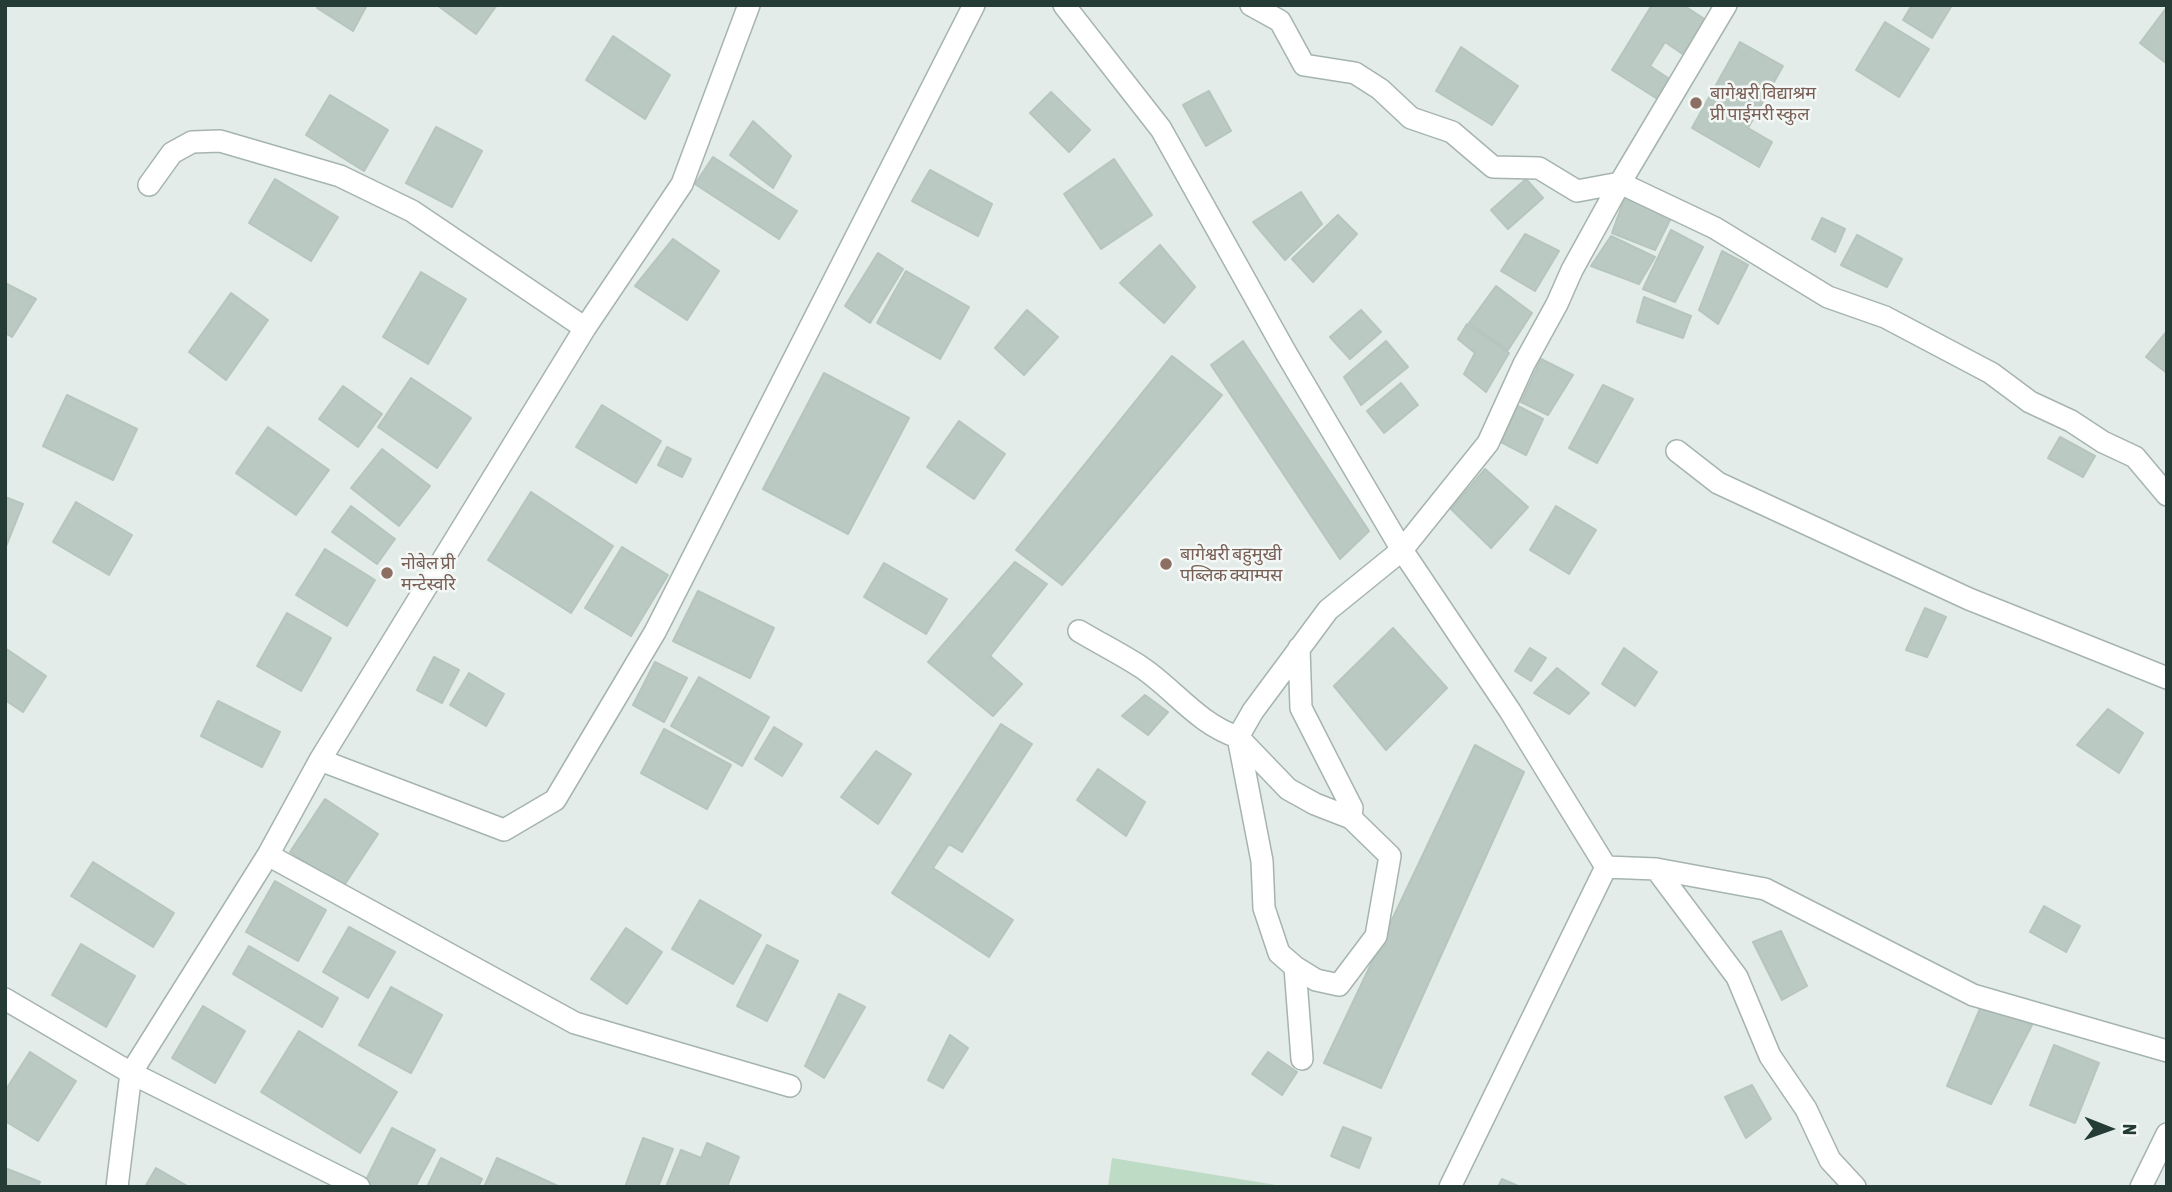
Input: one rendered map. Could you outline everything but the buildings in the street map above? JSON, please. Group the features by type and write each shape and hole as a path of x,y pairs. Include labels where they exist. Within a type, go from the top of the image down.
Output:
{"street":[{"path":"117,1187 131,1073 268,855 320,760 585,328 682,184 749,5"},
{"path":"320,760 504,830 555,800 655,632 974,5"},
{"path":"1064,5 1161,129 1286,353 1402,550 1510,711 1606,867"},
{"path":"1251,5 1280,20 1304,65 1355,73 1380,89 1411,118 1452,132 1493,167 1539,168 1577,191 1620,183 1715,228 1828,297 1885,317 1992,373 2030,402 2071,421 2104,442 2135,457 2167,495"},
{"path":"1079,631 1142,667 1195,713 1225,733 1238,737 1288,789 1315,804 1351,818 1390,856 1376,936 1339,985 1316,980 1294,967 1279,953 1264,908 1262,860 1238,737 1253,711 1328,610 1402,550 1488,443 1524,364 1620,183 1726,5"},
{"path":"149,185 172,153 192,142 220,141 340,176 412,211 585,328"},
{"path":"1677,451 1718,483 1969,599 2167,678"},
{"path":"1299,648 1301,708 1352,807 1351,818"},
{"path":"268,855 575,1023 790,1086"},
{"path":"1606,867 1656,869 1765,889 1973,995 2167,1051"},
{"path":"1450,1187 1606,867"},
{"path":"1656,869 1737,977 1770,1056 1807,1109 1830,1160 1855,1187"},
{"path":"1294,967 1302,1059"},
{"path":"5,999 131,1073 359,1187"},
{"path":"2141,1187 2167,1134"}],"green space":[{"path":"1112,1158 1288,1187 1108,1187"}],"place":[{"name":"बागेश्वरी विद्याश्रम प्री पाईमरी स्कुल","path":"1696,103"},
{"name":"बागेश्वरी बहुमुखी पब्लिक क्याम्पस","path":"1166,564"},
{"name":"नोबेल प्री मन्टेस्वरि","path":"387,573"}]}
